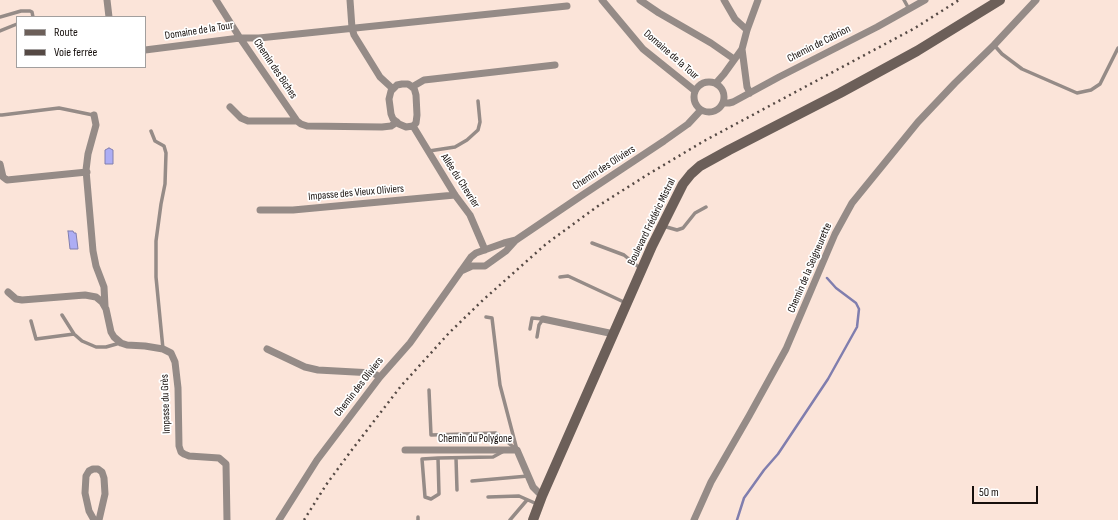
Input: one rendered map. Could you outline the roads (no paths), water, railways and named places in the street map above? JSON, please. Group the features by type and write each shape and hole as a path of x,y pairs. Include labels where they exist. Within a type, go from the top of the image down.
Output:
{"main road":[{"name":"Boulevard Frédéric Mistral","path":"533,520 540,500 662,225 683,184 691,174 700,166 917,51 1000,0"}],"street":[{"path":"107,0 109,16"},
{"name":"Domaine de la Tour","path":"146,50 240,38 216,0"},
{"path":"350,0 354,35 380,77 393,89"},
{"name":"Domaine de la Tour","path":"602,0 643,48 694,90"},
{"path":"640,0 659,13 711,43 734,59"},
{"path":"724,0 735,20 747,30"},
{"path":"716,83 742,48 758,0"},
{"name":"Chemin de Cabrion","path":"723,103 733,102 910,10 925,0"},
{"name":"Chemin de la Seigneurette","path":"694,520 711,482 786,349 835,234 852,203 918,122 1036,0"},
{"name":"Chemin des Biches","path":"240,38 259,38 567,6"},
{"name":"Chemin des Biches","path":"240,38 297,121"},
{"path":"742,48 750,93"},
{"path":"412,87 424,80 555,65"},
{"path":"704,82 716,83 720,86 724,94 723,103 721,107 714,111 705,112 701,110 694,102 694,90 704,82"},
{"path":"402,84 408,84 412,87 414,88 416,95 416,123 413,126 406,127 397,122 391,114 389,99 390,91 397,85 402,84"},
{"path":"230,107 241,118 248,121 297,121 307,126 365,127 391,126 397,122"},
{"name":"Chemin des Oliviers","path":"460,271 472,266 485,266 506,251 516,240 688,124 701,110"},
{"path":"94,115 96,124 88,154 87,172 96,266 104,288 106,309 111,332 121,343 127,345 163,349"},
{"name":"Allée du Chevrier","path":"413,126 455,194 470,215 485,250"},
{"path":"0,164 3,177 7,180 87,172"},
{"name":"Impasse des Vieux Oliviers","path":"260,210 293,210 455,194"},
{"name":"Chemin des Oliviers","path":"279,520 317,460 380,377 410,343 471,257 476,253 516,240"},
{"path":"8,292 16,299 22,300 90,295 96,297 102,302 106,309"},
{"path":"543,318 614,334"},
{"name":"Impasse du Grès","path":"163,349 171,353 175,362 178,388 179,446 181,452 189,456 219,458 226,464 227,520"},
{"path":"267,349 305,367 318,370 373,373 380,377"},
{"name":"Chemin du Polygone","path":"405,450 518,450 528,476 540,500"},
{"path":"94,520 89,511 85,493 86,476 89,471 93,469 98,469 102,472 104,478 105,494 99,520"}],"lane":[{"path":"904,0 910,10"},
{"path":"0,17 21,11 30,11 32,12 33,16"},
{"path":"0,31 16,24"},
{"path":"994,45 1002,54 1022,68 1077,93 1091,90 1100,84 1118,48"},
{"path":"428,151 455,147 467,140 478,130 480,122 478,101"},
{"path":"0,115 2,116 59,108 94,115"},
{"path":"151,131 155,141 164,146 166,153 165,184 156,241 156,277 163,349"},
{"path":"662,225 677,230 683,228 695,213 706,207"},
{"path":"592,243 624,255 642,270"},
{"path":"560,277 568,276 627,303"},
{"path":"62,315 74,334 82,341 96,347 106,347 121,343"},
{"path":"486,317 492,318 500,385 518,450"},
{"path":"530,329 532,318 543,318 539,325 537,337"},
{"path":"31,321 36,339 74,334"},
{"path":"429,390 431,434 496,433 518,450"},
{"path":"438,458 439,494 431,499 425,497 422,459 438,458 493,457 506,450"},
{"path":"456,458 457,490"},
{"path":"472,481 528,476"},
{"path":"488,497 519,496 527,500 540,500"},
{"path":"510,520 527,500"}],"water":[{"path":"109,148 113,150 113,164 105,164 105,150"},
{"path":"68,231 73,231 76,233 78,249 70,249"}],"waterway":[{"path":"737,520 744,498 764,470 778,454 828,379 857,327 859,309 856,303 836,288 827,278"}],"railway":[{"path":"304,520 326,485 401,386 449,333 483,300 546,244 598,206 704,141 915,28 959,0"}]}
